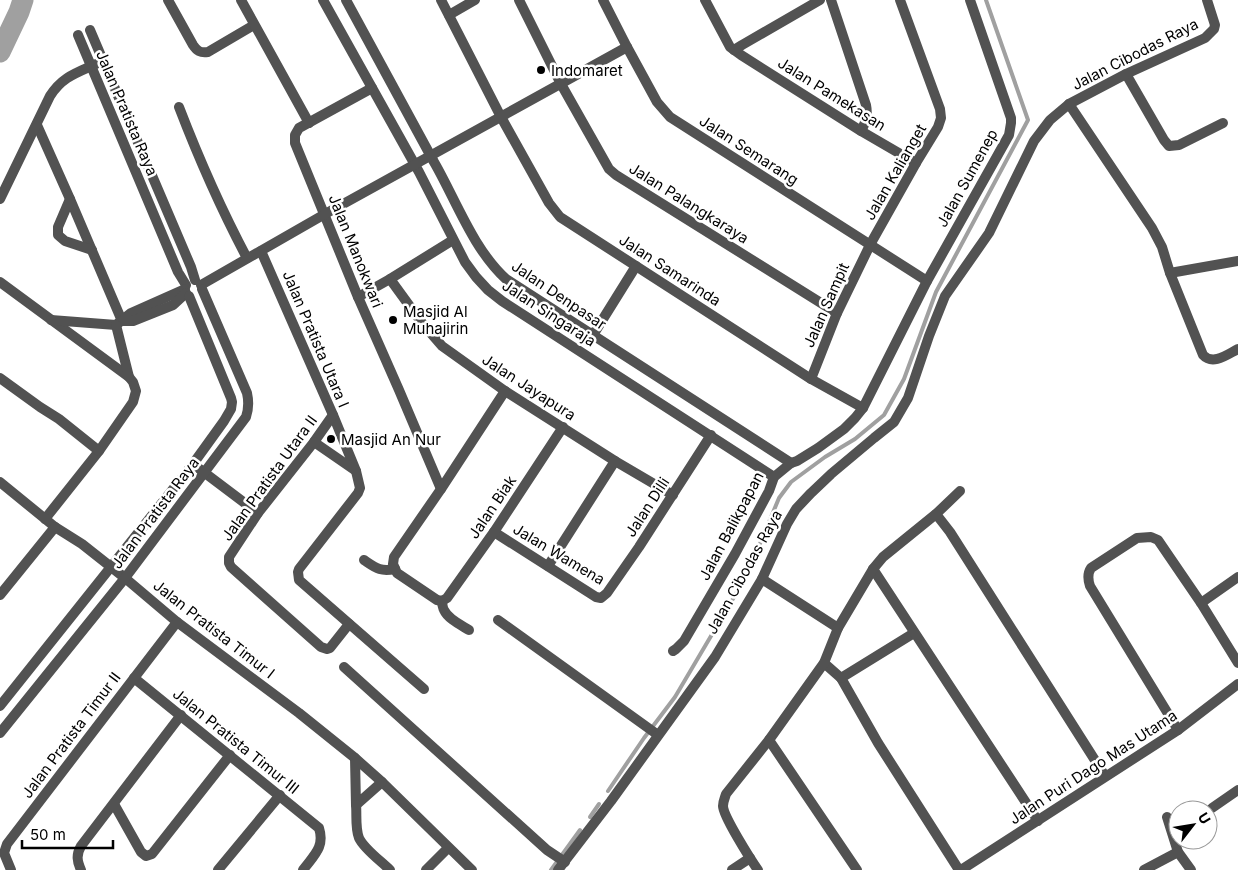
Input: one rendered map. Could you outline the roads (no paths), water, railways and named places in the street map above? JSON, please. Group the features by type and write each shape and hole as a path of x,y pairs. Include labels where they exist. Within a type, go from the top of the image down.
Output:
{"street":[{"path":"168,0 192,45 202,52 208,52 254,25"},
{"path":"241,0 309,123"},
{"name":"Jalan Singaraja","path":"323,0 416,164 465,262 488,290 502,301 774,476"},
{"name":"Jalan Denpasar","path":"346,0 470,230 495,269 506,279 790,463"},
{"name":"Jalan Samarinda","path":"441,0 501,118 549,203 560,217 811,379 863,408"},
{"path":"449,15 475,0"},
{"name":"Jalan Palangkaraya","path":"518,0 561,84 609,169 837,313"},
{"name":"Jalan Semarang","path":"603,0 657,102 670,117 927,281"},
{"name":"Jalan Pamekasan","path":"704,0 730,47 861,131 916,163"},
{"path":"734,50 820,0"},
{"path":"831,0 866,105 868,114 861,131"},
{"name":"Jalan Kalianget","path":"870,245 938,127 941,118 940,109 900,0"},
{"name":"Jalan Sumenep","path":"927,281 1009,135 1012,123 970,0"},
{"name":"Jalan Cibodas Raya","path":"560,862 611,801 653,732 715,657 762,579 787,524 796,509 831,474 894,422 908,398 945,296 989,233 1034,141 1050,120 1069,104 1126,74 1205,38 1214,29 1215,25 1208,0"},
{"name":"Jalan Pratista Raya","path":"0,733 125,578 246,417 249,409 247,393 90,30"},
{"name":"Jalan Pratista Raya","path":"0,706 193,464 224,421 231,409 232,402 78,36"},
{"path":"200,285 627,47"},
{"path":"0,199 56,87 63,80 103,61"},
{"path":"1126,74 1169,146 1179,145 1223,123"},
{"name":"Jalan Manokwari","path":"372,88 299,128 295,135 295,143 358,297 441,489"},
{"path":"1069,104 1152,228 1162,247 1170,273 1203,355 1209,360 1214,360 1238,349"},
{"path":"179,108 228,223 247,258"},
{"path":"37,125 92,250 119,323 128,377"},
{"path":"70,199 58,227 58,235 65,241 92,250"},
{"path":"358,297 453,240"},
{"name":"Jalan Sampit","path":"811,379 837,313 870,245"},
{"name":"Jalan Pratista Utara I","path":"261,251 356,471 360,488 298,572 298,576 301,583 424,689"},
{"path":"1170,273 1238,261"},
{"path":"593,335 636,266"},
{"name":"Jalan Jayapura","path":"390,279 422,323 442,346 505,391 673,495"},
{"path":"192,280 200,285 201,292 196,297 186,291 188,282 192,280"},
{"name":"Jalan Balikpapan","path":"673,651 684,641 735,554 769,490 774,476 790,463 797,461 818,448 844,429 863,408 927,281"},
{"path":"0,282 128,377 133,382 136,391 134,402 99,451 45,519"},
{"path":"50,320 119,323 131,313 186,291"},
{"path":"0,378 40,408 59,419 99,451"},
{"path":"469,630 443,610 442,601 437,600 397,573 393,561 505,391"},
{"name":"Jalan Pratista Utara II","path":"333,416 258,513 229,558 229,563 230,566 321,648 327,650 332,646 349,624"},
{"name":"Jalan Biak","path":"442,601 447,598 494,532 563,427"},
{"name":"Jalan Dilli","path":"607,593 711,436"},
{"path":"314,442 356,471"},
{"path":"548,566 616,461"},
{"path":"193,464 258,513"},
{"name":"Jalan Pratista Timur I","path":"0,482 55,527 82,544 112,567 177,622 299,713 355,758 472,870"},
{"path":"758,870 726,814 723,805 726,794 769,740 824,663 838,628 873,569 883,557 936,514 960,491"},
{"path":"936,514 950,532 1105,776"},
{"path":"0,596 55,527"},
{"name":"Jalan Wamena","path":"494,532 596,597 601,598 607,593"},
{"path":"1178,730 1090,586 1088,572 1091,568 1138,538 1144,536 1158,540 1201,603 1238,663"},
{"path":"364,560 379,570 395,569"},
{"path":"873,569 1038,821"},
{"path":"1201,603 1238,577"},
{"path":"0,578 8,585"},
{"path":"762,579 838,628"},
{"path":"498,620 653,732"},
{"name":"Jalan Pratista Timur II","path":"11,870 4,853 7,844 177,622"},
{"path":"841,678 914,633"},
{"path":"824,663 841,678 878,743 960,870"},
{"path":"344,667 560,862"},
{"name":"Jalan Pratista Timur III","path":"134,678 319,828 322,838 321,843 303,870"},
{"name":"Jalan Puri Dago Mas Utama","path":"960,870 1178,730 1238,684"},
{"path":"81,870 78,862 78,851 181,715"},
{"path":"769,740 858,870"},
{"path":"114,804 141,852 146,856 154,852 230,755"},
{"path":"355,758 356,805 360,839 363,845 390,870"},
{"path":"356,805 382,782"},
{"path":"1218,804 1238,790"},
{"path":"218,870 280,795"},
{"path":"426,870 448,848"},
{"path":"1144,870 1178,852 1191,870"},
{"path":"732,870 750,858"}],"waterway":[{"path":"0,52 23,0"},
{"path":"608,791 675,697 747,575 779,498 791,482 825,457 855,439 884,415 904,379 936,292 1028,120 986,0"},
{"path":"590,817 599,804"},
{"path":"551,870 580,830"}],"place":[{"name":"Indomaret","path":"541,70"},
{"name":"Masjid Al Muhajirin","path":"393,320"},
{"name":"Masjid An Nur","path":"331,439"}]}
